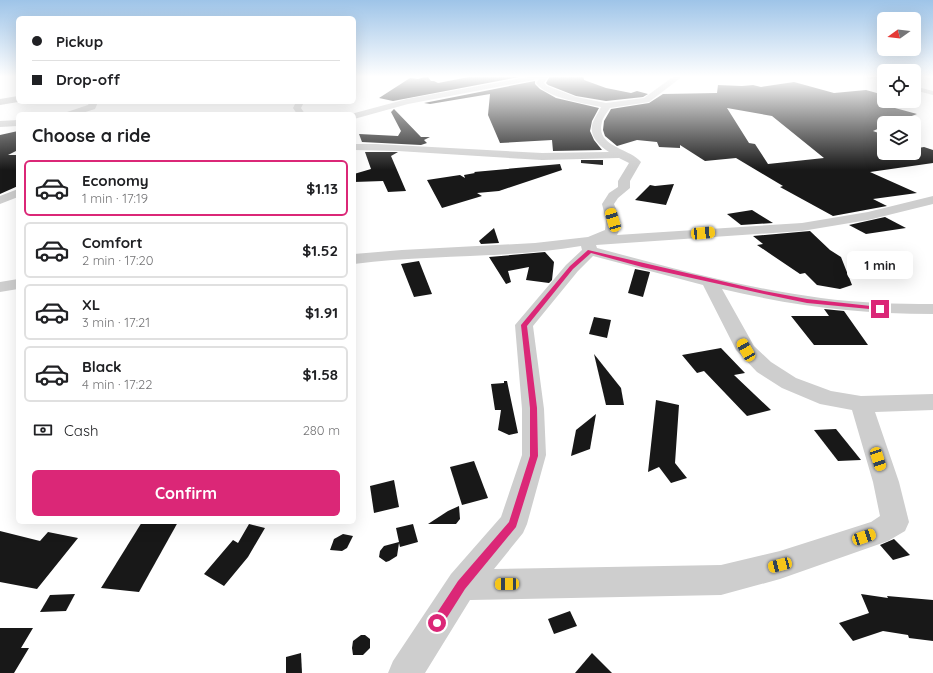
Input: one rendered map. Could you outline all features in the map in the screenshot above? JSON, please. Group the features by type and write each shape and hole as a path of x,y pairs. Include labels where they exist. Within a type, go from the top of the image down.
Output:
{"street":[{"path":"76,112 91,107"},
{"path":"356,115 387,107"},
{"path":"405,673 462,585 513,524 534,456 533,408 524,325 572,268 588,246 612,232 613,220 608,204 613,196 624,188 624,181 635,162 624,154 613,151 603,143 598,136 596,129 597,121 604,113 606,107"},
{"path":"0,124 16,123"},
{"path":"356,147 530,156 575,157 585,155 624,154"},
{"path":"0,200 16,195"},
{"path":"356,259 415,253 483,251 556,246 588,246 802,227 868,216 933,200"},
{"path":"588,246 709,281 807,301 880,309 933,308"},
{"path":"709,281 746,350 764,367 789,383 828,398 861,404 933,402"},
{"path":"0,287 16,284"},
{"path":"462,585 721,580 780,565 878,532 895,522 886,482 861,404"}],"building":[{"path":"489,107 599,108 592,121 590,131 594,140 602,150 553,151 552,140 500,143 488,115"},
{"path":"621,107 895,108 917,114 912,116 877,116 877,129 873,131 877,132 877,160 921,160 921,148 924,147 933,150 933,163 870,172 917,193 873,199 887,206 833,216 780,187 783,186 736,158 705,161 680,145 680,148 659,147 657,142 637,140 617,146 605,136 603,130 604,121 611,109","holes":["727,108 772,116 824,158 768,164 755,144 749,143"]},
{"path":"394,109 421,137 430,137 424,140 427,143 421,145 362,142 359,134 398,136 401,131 391,112"},
{"path":"16,131 16,151 8,155 16,155 16,187 0,194 0,135"},
{"path":"365,152 398,152 391,156 406,191 388,192 383,181 356,182 356,173 371,169"},
{"path":"581,160 603,160 603,165 581,163"},
{"path":"560,164 562,170 499,191 477,193 482,196 442,208 427,180 460,175 465,178 464,175 475,173 474,172"},
{"path":"674,184 666,205 635,200 650,185 655,186"},
{"path":"752,210 773,223 741,225 727,214"},
{"path":"885,217 906,228 866,234 849,225"},
{"path":"494,228 499,243 481,244 479,241"},
{"path":"810,231 830,250 841,257 852,285 840,289 817,285 805,273 800,274 757,245 763,244 753,236"},
{"path":"545,252 554,262 552,280 549,283 526,280 529,267 508,271 511,282 506,284 489,257"},
{"path":"419,261 432,294 414,297 401,264"},
{"path":"635,269 650,272 643,297 628,293"},
{"path":"824,309 844,311 868,345 814,345 791,316 829,316"},
{"path":"594,317 611,320 607,338 589,334"},
{"path":"721,348 745,373 734,375 771,410 747,416 704,371 697,373 682,355"},
{"path":"594,354 621,388 624,405 606,405"},
{"path":"504,381 507,381 518,433 509,435 498,430 501,410 495,410 491,384 504,383"},
{"path":"656,400 679,405 675,463 687,478 671,483 659,467 648,472"},
{"path":"596,414 590,449 571,456 576,430"},
{"path":"836,429 861,460 838,461 814,430"},
{"path":"474,461 488,498 462,505 450,467"},
{"path":"394,480 399,507 374,513 370,486"},
{"path":"459,506 460,519 456,524 428,524 448,511"},
{"path":"141,524 177,524 139,592 101,588"},
{"path":"249,524 265,528 248,557 224,586 204,574 233,540 238,543"},
{"path":"413,524 418,542 400,547 399,543 397,556 389,561 386,562 379,557 380,551 384,546 399,542 396,528"},
{"path":"0,531 40,541 48,532 78,538 37,589 0,582"},
{"path":"343,534 353,536 347,548 342,551 330,550 334,539"},
{"path":"894,539 910,555 893,560 880,545"},
{"path":"75,594 66,611 40,612 50,595"},
{"path":"861,594 888,598 887,596 933,600 933,641 909,638 908,635 883,631 853,641 839,623 869,613"},
{"path":"570,611 577,626 554,634 548,619"},
{"path":"0,628 33,628 21,648 29,648 14,673 0,673"},
{"path":"361,635 365,635 370,639 370,648 363,655 353,655 353,641"},
{"path":"301,653 302,673 286,673 286,657"},
{"path":"592,653 612,673 575,673"}],"route":[{"path":"437,623 462,585 513,524 534,456 533,408 524,325 572,268 590,252 764,293 807,301 880,309"}]}
